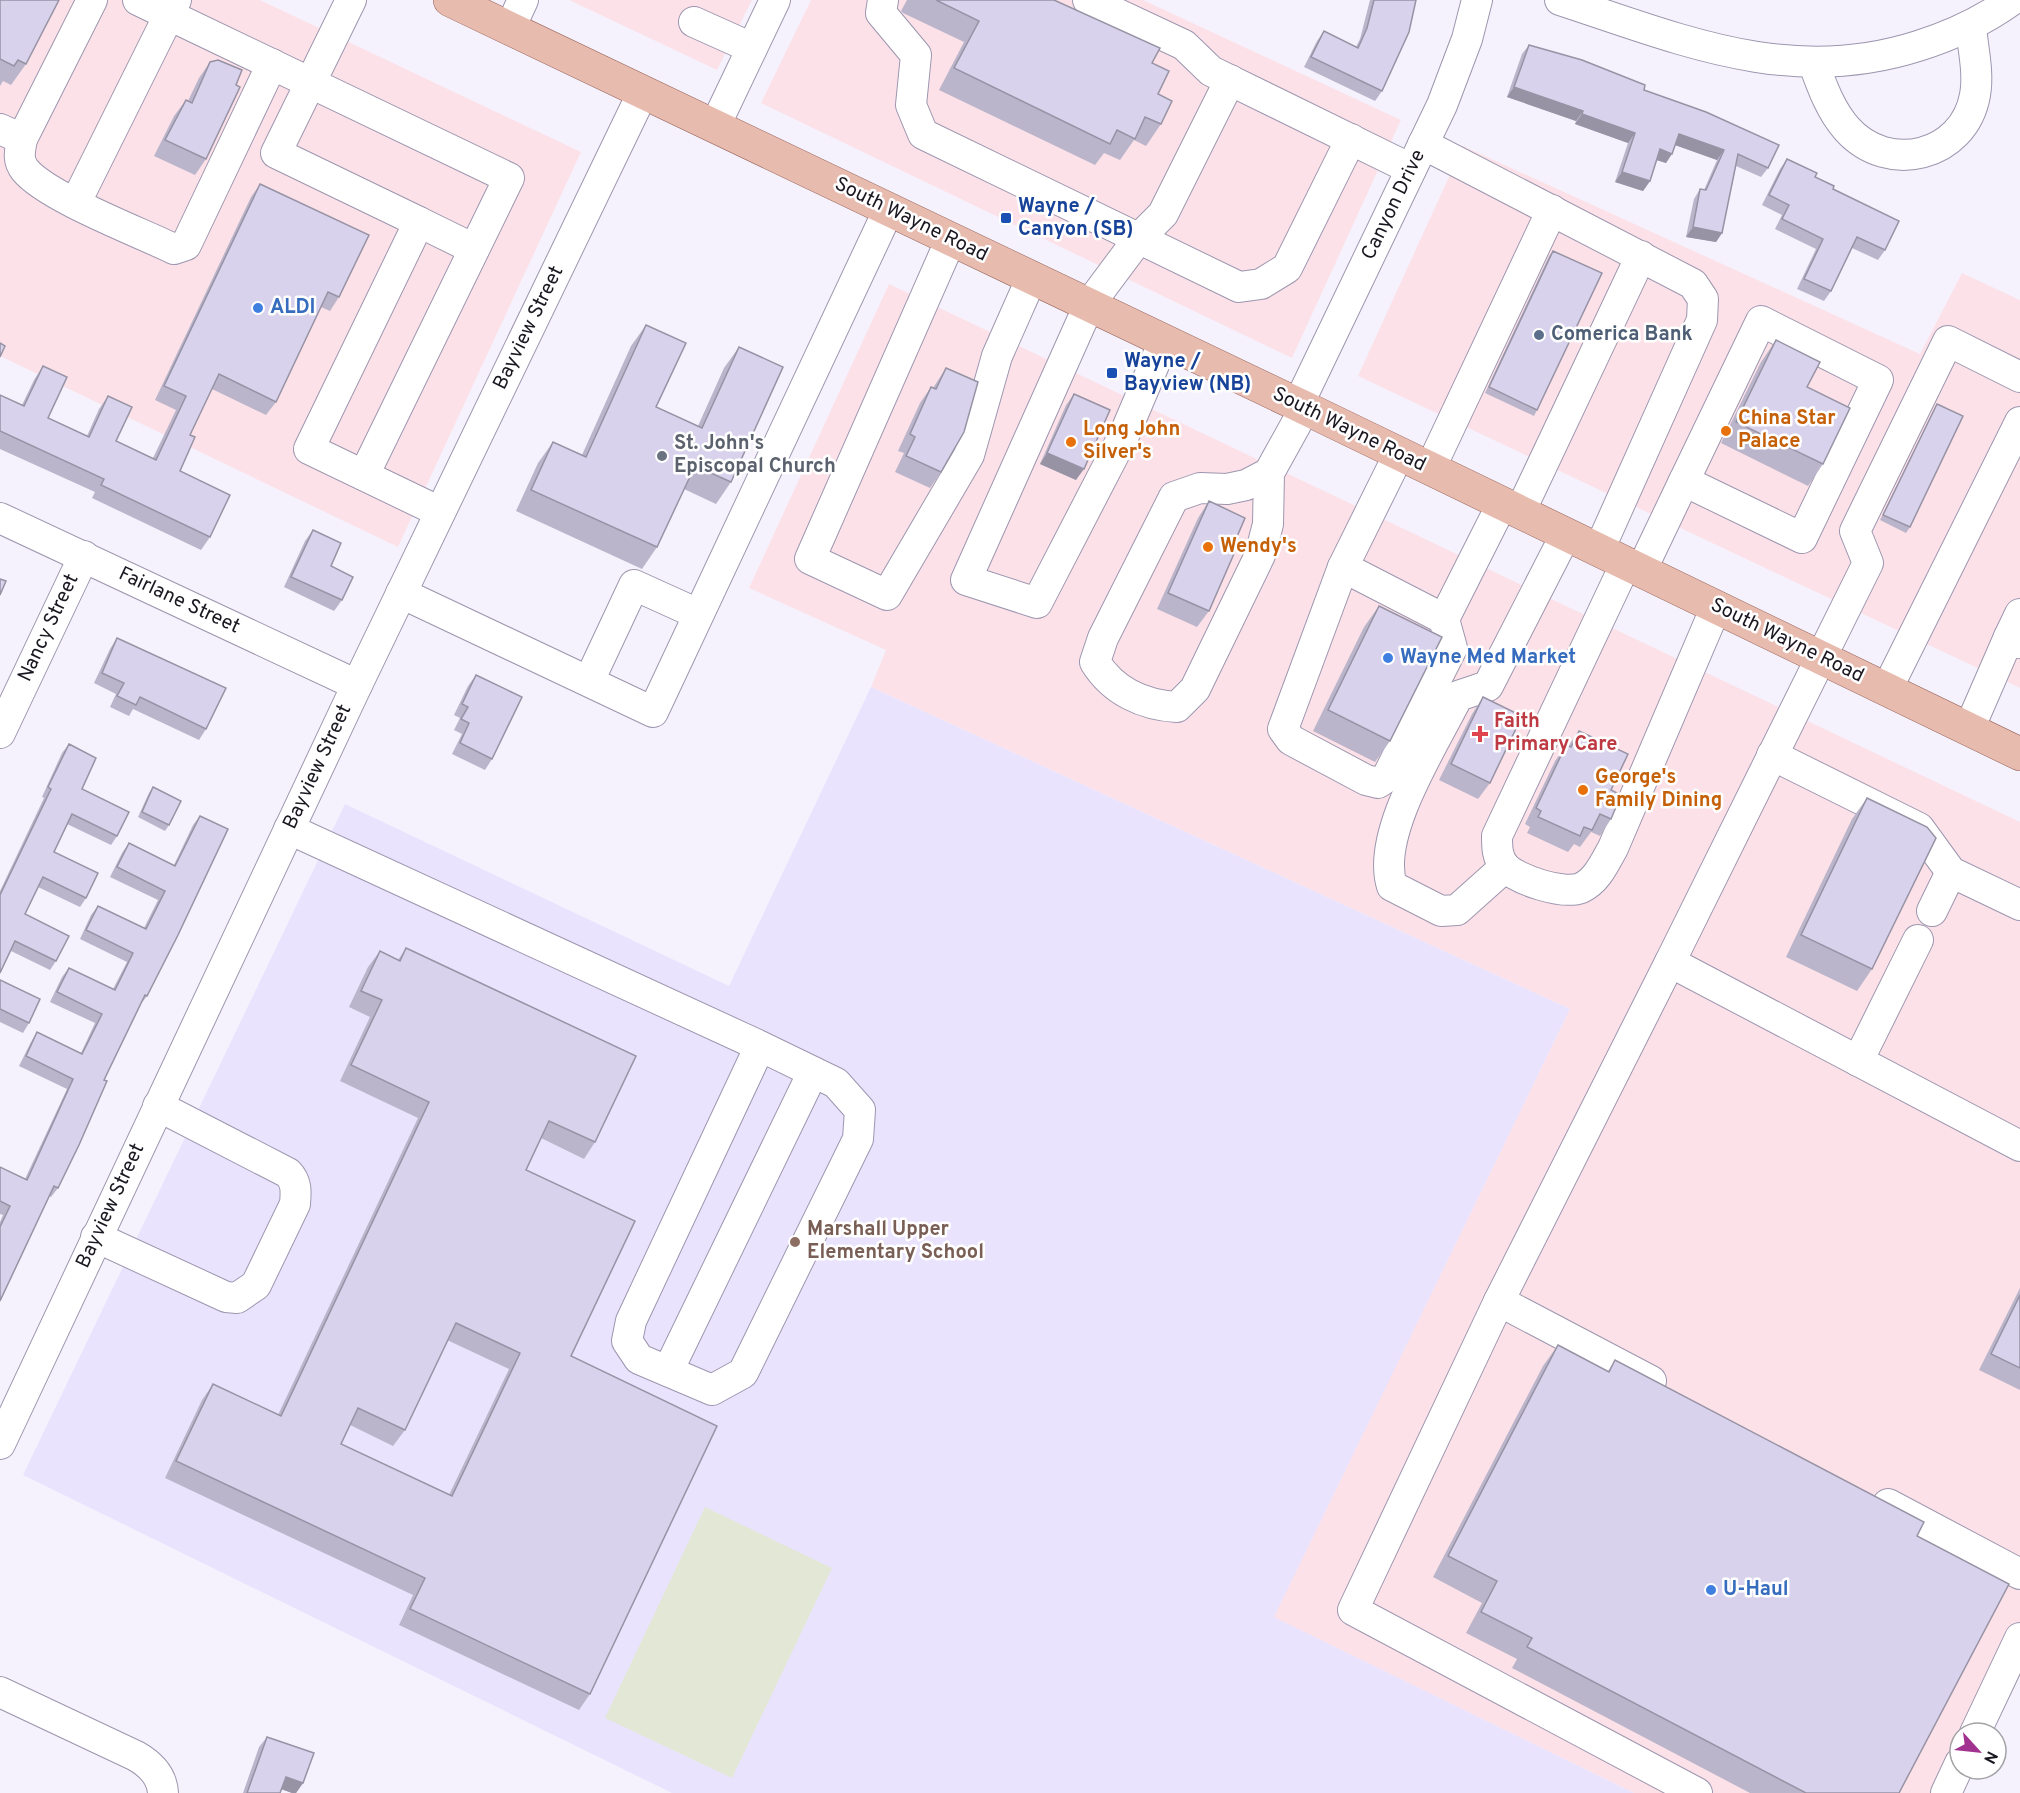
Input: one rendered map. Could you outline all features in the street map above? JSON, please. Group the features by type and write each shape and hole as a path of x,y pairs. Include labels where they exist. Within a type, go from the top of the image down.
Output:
{"main road":[{"name":"South Wayne Road","path":"450,0 516,14 643,93 1302,406 2020,754"}],"street":[{"path":"92,0 11,134 19,159 25,170 44,187 174,249 186,245 272,64"},
{"path":"138,0 172,7 272,64 509,178 364,476"},
{"path":"351,0 276,153 474,249"},
{"path":"715,126 775,0"},
{"path":"883,0 881,13 916,55 911,105 923,134 1239,286 1261,284 1287,268 1351,139"},
{"path":"1088,0 1184,45 1211,71 1351,139 1418,157 1552,210 1693,284 1703,299 1702,320 1622,562 1497,836 1497,853 1505,867 1542,886 1562,890 1581,888 1599,873 1613,848 1716,607"},
{"name":"Canyon Drive","path":"1269,473 1442,105 1467,39 1477,0"},
{"path":"1560,0 1690,43 1741,55 1814,64 1864,60 1897,52 1971,27 2012,0"},
{"path":"76,202 172,7"},
{"path":"694,22 752,48"},
{"path":"1814,64 1826,96 1847,130 1868,146 1884,154 1904,156 1929,151 1954,135 1968,115 1974,98 1977,77 1971,27"},
{"path":"1164,340 1125,433 1037,603 966,580 1089,305 1139,238 1163,214 1230,80"},
{"name":"Bayview Street","path":"0,1444 357,685 643,93"},
{"path":"401,593 653,712 889,209"},
{"path":"1430,469 1552,210"},
{"path":"419,222 309,448 440,512"},
{"path":"951,239 810,559 887,595 969,455 998,356 1032,277"},
{"path":"1399,454 1343,567 1283,729 1291,740 1366,780 1378,783 1387,777 1452,648 1444,619 1511,508 1641,256"},
{"path":"1622,562 1684,481 1761,321 1878,380 1802,538 1684,481"},
{"path":"1697,1793 1353,1610 1499,1301 1868,563 1855,531 1948,341 2020,377"},
{"path":"1887,689 2020,422"},
{"path":"1269,473 1268,524 1260,555 1195,689 1177,707 1154,706 1118,689 1104,676 1095,662 1103,638 1174,497 1200,488 1227,489 1246,484 1269,473"},
{"name":"Fairlane Street","path":"0,518 357,685"},
{"path":"1505,867 1457,910 1449,911 1441,911 1392,886 1387,871 1389,846 1396,820 1458,696 1488,687 1566,534"},
{"name":"Nancy Street","path":"0,733 84,556"},
{"path":"1343,567 1444,619"},
{"path":"589,681 634,585 698,614"},
{"path":"1969,729 2016,631"},
{"path":"1772,755 1919,828 1952,872 2020,905"},
{"path":"289,829 760,1046 836,1083 860,1110 858,1139 743,1373 712,1390 639,1359 627,1341 631,1321 760,1046"},
{"path":"1932,910 1952,872"},
{"path":"1858,1061 1918,940"},
{"path":"1670,962 2020,1146"},
{"path":"668,1371 813,1072"},
{"path":"96,1237 226,1297 237,1298 256,1285 295,1204 294,1178 288,1173 158,1106"},
{"path":"1499,1301 1676,1394"},
{"path":"1863,1491 2020,1574"},
{"path":"1981,1721 2020,1638"},
{"path":"0,1692 136,1755 148,1763 160,1784"}],"shaded area":[{"path":"0,0 260,0 581,152 398,547 0,356"},
{"path":"569,0 752,0 717,70"},
{"path":"811,0 1143,0 1401,120 1292,358 761,103"},
{"path":"1463,146 1920,354 1962,273 2020,300 2020,688 1358,376"},
{"path":"889,284 2020,822 2020,1675 1997,1721 1948,1721 1948,1781 1968,1781 1962,1793 1634,1793 1273,1617 1570,1009 871,687 886,650 749,588"},
{"name":"Marshall Upper Elementary School","path":"871,687 1570,1009 1274,1617 1634,1793 672,1793 23,1475 345,804 729,986"}],"green space":[{"path":"705,1507 832,1568 732,1778 605,1718"}],"building":[{"path":"0,0 59,0 26,64 18,60 14,66 0,59"},
{"path":"936,0 1054,0 1160,48 1152,63 1169,71 1158,94 1172,101 1161,124 1145,117 1135,139 1117,130 1110,144 954,68 979,21"},
{"path":"1374,0 1416,0 1409,32 1382,91 1311,57 1324,31 1358,48 1367,28"},
{"path":"1529,45 1582,60 1645,85 1644,90 1706,112 1779,145 1768,168 1738,154 1722,233 1693,227 1700,189 1706,190 1724,150 1679,134 1672,154 1660,149 1650,181 1622,172 1635,133 1582,114 1583,111 1514,87"},
{"path":"218,60 242,70 236,85 240,87 206,159 165,140 186,100 192,103 210,62"},
{"path":"1787,159 1817,173 1815,177 1834,186 1833,189 1899,221 1885,250 1857,237 1831,291 1804,279 1823,239 1782,219 1789,205 1769,195"},
{"path":"260,184 369,235 339,297 328,292 276,402 219,374 190,435 195,437 180,471 230,495 210,537 101,485 104,479 0,431 0,395 24,406 43,366 67,377 48,418 89,437 108,396 132,407 116,441 156,460 186,396 164,386"},
{"name":"Comerica Bank","path":"1553,251 1602,273 1537,410 1489,387"},
{"name":"St. John's Episcopal Church","path":"646,325 686,343 656,407 702,428 739,347 783,367 731,482 695,466 657,547 531,490 553,442 586,457"},
{"path":"1776,340 1820,362 1807,387 1850,408 1823,464 1736,422"},
{"path":"0,343 5,346 0,357"},
{"path":"946,368 978,382 964,432 941,472 906,456 915,437 910,434 931,387 936,389"},
{"name":"Long John Silver's","path":"1074,394 1110,410 1084,469 1047,453"},
{"path":"1937,404 1963,416 1910,527 1883,515"},
{"path":"1209,501 1245,518 1236,539 1240,540 1209,611 1168,593"},
{"path":"313,530 341,543 331,566 353,577 342,600 291,577"},
{"path":"0,579 6,581 0,595"},
{"path":"1379,606 1442,637 1390,741 1328,710"},
{"path":"117,638 226,688 206,729 140,697 136,705 117,696 124,683 102,673"},
{"path":"476,675 522,697 492,759 460,743 469,723 461,719 468,707 462,704"},
{"path":"1483,697 1522,716 1490,783 1451,764"},
{"path":"1579,731 1628,754 1611,790 1621,795 1611,819 1600,814 1592,830 1584,827 1580,836 1538,817 1541,811 1536,808 1566,745 1571,747"},
{"path":"69,744 96,758 82,789 129,812 117,836 72,814 54,852 98,873 86,898 43,877 25,914 69,936 56,961 15,941 0,973 0,895 51,789 48,787"},
{"path":"153,787 181,801 169,825 142,812"},
{"path":"1867,798 1927,827 1936,838 1872,969 1801,935"},
{"path":"200,816 228,829 178,935 147,996 145,995 104,1080 107,1081 79,1145 58,1188 54,1186 0,1301 0,1227 10,1206 0,1201 0,1167 27,1180 73,1079 26,1056 37,1032 82,1054 102,1014 57,992 69,968 115,990 133,953 86,930 98,906 146,929 165,891 117,867 129,843 175,866"},
{"path":"406,948 636,1056 595,1142 549,1121 526,1170 635,1221 571,1356 717,1426 590,1694 410,1609 425,1578 176,1461 213,1384 281,1416 429,1102 351,1065 382,1000 361,991 380,951 400,961","holes":["456,1323 520,1353 452,1496 341,1444 358,1408 405,1430"]},
{"path":"0,980 40,999 29,1023 0,1009"},
{"path":"2020,1295 2020,1368 1991,1354"},
{"name":"U-Haul","path":"1558,1345 1609,1372 1615,1360 1924,1522 1917,1536 2009,1584 1899,1793 1806,1793 1527,1647 1532,1638 1481,1612 1497,1581 1448,1556"},
{"path":"267,1737 314,1753 303,1783 286,1777 280,1793 247,1793"}],"place":[{"name":"Wayne / Canyon (SB)","path":"1006,218"},
{"name":"ALDI","path":"258,308"},
{"name":"Comerica Bank","path":"1539,335"},
{"name":"Wayne / Bayview (NB)","path":"1112,373"},
{"name":"China Star Palace","path":"1726,431"},
{"name":"Long John Silver's","path":"1071,442"},
{"name":"St. John's Episcopal Church","path":"662,456"},
{"name":"Wendy's","path":"1208,547"},
{"name":"Wayne Med Market","path":"1388,658"},
{"name":"Faith Primary Care","path":"1480,734"},
{"name":"George's Family Dining","path":"1583,790"},
{"name":"Marshall Upper Elementary School","path":"795,1242"},
{"name":"U-Haul","path":"1711,1590"}]}
